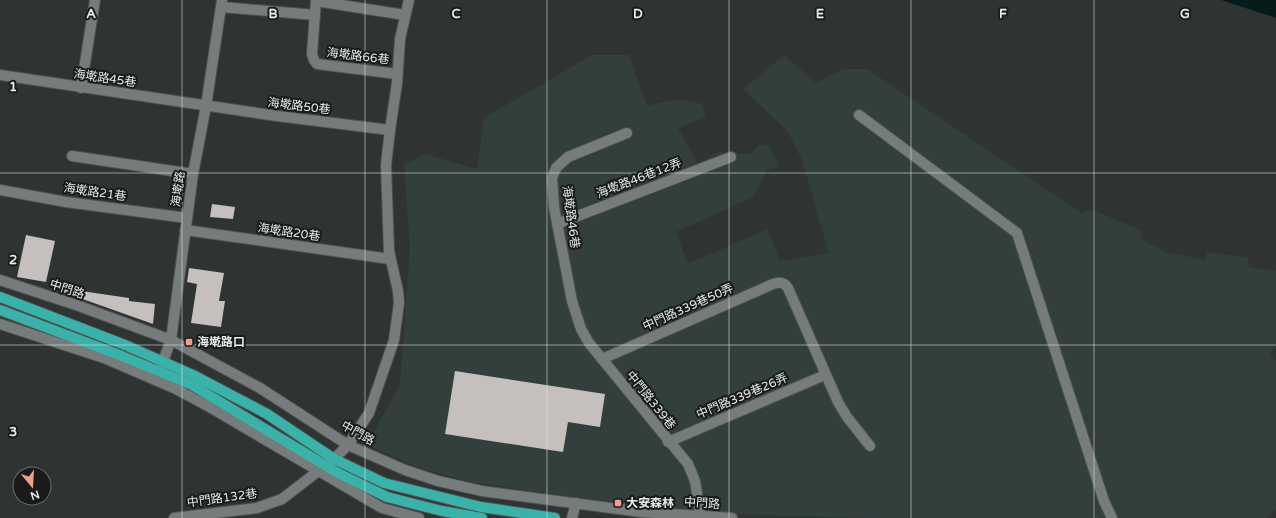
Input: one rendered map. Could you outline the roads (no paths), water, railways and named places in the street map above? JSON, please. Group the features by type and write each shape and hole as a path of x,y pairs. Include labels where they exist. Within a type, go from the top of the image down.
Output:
{"main road":[{"path":"0,297 125,345 193,375 266,414 326,465 384,483 481,507 555,518"},
{"path":"0,310 122,356 157,376 192,385 338,473 388,497 442,511 482,518"}],"street":[{"path":"81,88 95,0"},
{"name":"中門路132巷","path":"174,518 257,508 282,500 326,465 348,445 369,413 394,340 399,302 389,251 386,204 386,165 398,74 400,39 409,0"},
{"name":"海墘路66巷","path":"398,74 317,64 312,54 316,1 405,15"},
{"path":"222,4 315,15"},
{"name":"海墘路","path":"157,376 164,362 171,340 186,218 222,4"},
{"name":"海墘路45巷","path":"0,75 206,106"},
{"name":"海墘路50巷","path":"206,106 390,130"},
{"path":"860,115 1017,233 1104,501 1112,518"},
{"name":"海墘路46巷","path":"572,301 554,207 552,178 556,168 568,158 627,133"},
{"path":"72,156 193,174"},
{"name":"海墘路46巷12弄","path":"557,224 731,157"},
{"name":"海墘路21巷","path":"0,190 66,202 186,218"},
{"name":"海墘路20巷","path":"185,230 390,259"},
{"name":"中門路","path":"0,280 79,306 171,340 260,388 348,445 405,470 438,481 482,491 642,512 732,518"},
{"name":"中門路339巷50弄","path":"602,359 780,282 785,284 788,288 825,375"},
{"name":"中門路339巷","path":"572,301 581,329 589,343 668,442 688,464 695,481 701,517"},
{"path":"0,324 157,376"},
{"path":"825,375 847,417 870,446"},
{"name":"中門路339巷26弄","path":"668,442 825,375"},
{"path":"326,465 382,508 420,518"},
{"path":"378,518 388,497"},
{"path":"572,518 576,503"}],"water":[{"path":"1221,0 1276,0 1276,18"}],"place":[{"name":"海墘路口","path":"189,342"},
{"name":"大安森林","path":"618,503"}]}
